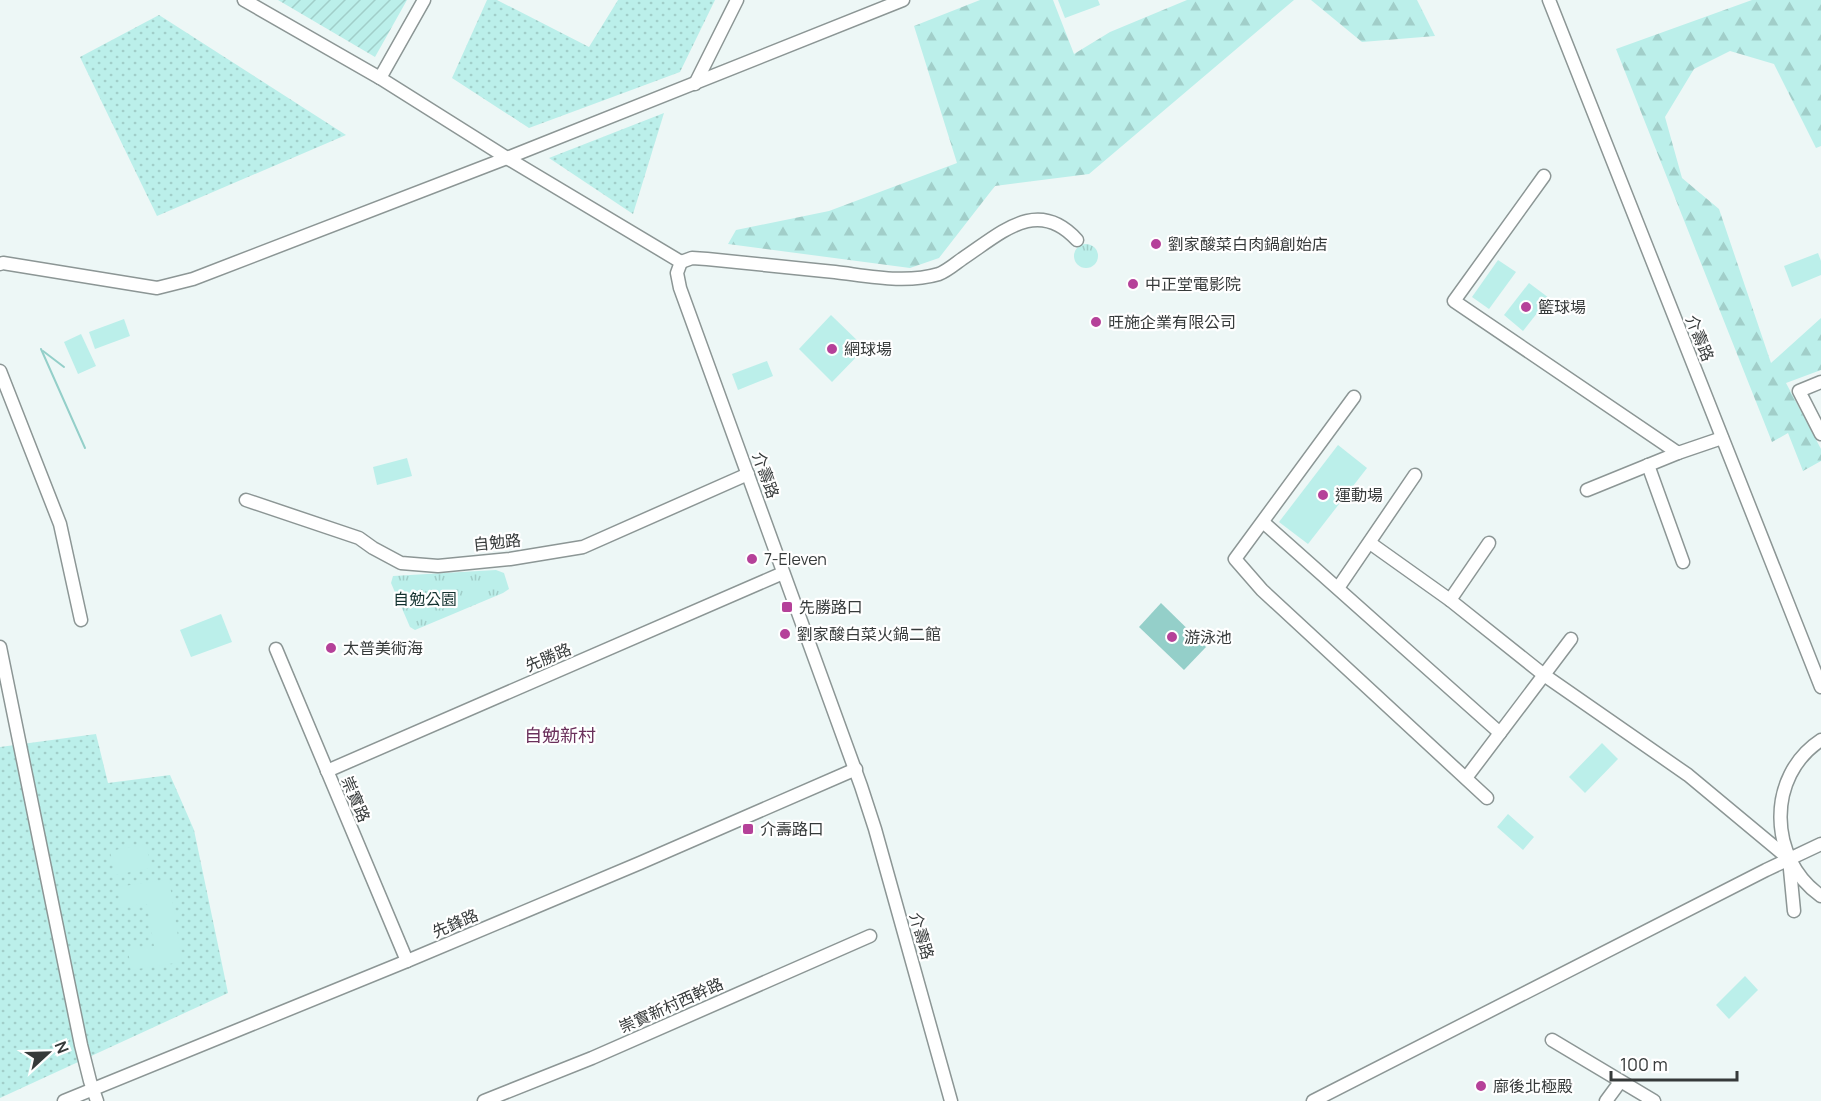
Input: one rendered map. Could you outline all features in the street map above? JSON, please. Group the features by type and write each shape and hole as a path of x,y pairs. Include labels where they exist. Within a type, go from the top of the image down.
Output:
{"street":[{"path":"244,0 380,78 507,158 681,262 692,258 707,259 905,280 942,273 1018,223 1039,219 1057,223 1077,240"},
{"path":"380,78 424,0"},
{"path":"695,84 737,0"},
{"path":"0,264 3,262 157,288 193,279 507,158 903,0"},
{"name":"介壽路","path":"1549,0 1722,438 1818,668 1821,687"},
{"path":"1544,176 1454,301 1678,453"},
{"name":"介壽路","path":"681,262 677,273 680,288 856,769 951,1101"},
{"path":"0,372 60,524 81,620"},
{"path":"1821,382 1799,391 1821,435"},
{"path":"1354,397 1235,560 1262,590 1487,798"},
{"path":"1587,490 1678,453 1722,438"},
{"path":"1648,465 1683,562"},
{"name":"自勉路","path":"246,500 359,538 401,563 438,566 510,559 583,547 748,474"},
{"path":"1338,588 1415,475"},
{"path":"1263,522 1500,733"},
{"path":"1370,543 1450,600 1544,675 1688,776 1789,859 1794,911"},
{"path":"1450,600 1489,543"},
{"name":"先勝路","path":"327,771 783,573"},
{"path":"1466,778 1571,639"},
{"path":"0,647 91,1085 97,1101"},
{"name":"崇實路","path":"276,649 407,961"},
{"path":"1821,740 1802,756 1790,774 1782,795 1779,817 1782,838 1789,859 1799,876 1821,896"},
{"name":"先鋒路","path":"64,1101 91,1085 407,961 856,769"},
{"path":"1314,1101 1821,844"},
{"name":"崇實新村西幹路","path":"484,1101 582,1062 870,936"},
{"path":"1552,1040 1654,1101"},
{"path":"1606,1101 1620,1082"}],"green space":[{"path":"278,0 407,0 375,57"},
{"path":"487,0 497,0 589,47 618,0 715,0 680,72 529,128 452,78"},
{"path":"980,0 1053,0 1074,54 1110,32 1187,0 1294,0 1089,174 995,186 939,258 910,268 728,244 736,230 829,211 957,163 914,26"},
{"path":"1058,0 1098,0 1100,5 1065,18"},
{"path":"1311,0 1417,0 1435,36 1362,42"},
{"path":"1752,0 1821,0 1821,146 1816,148 1774,64 1730,51 1694,69 1665,117 1682,178 1719,209 1771,363 1821,318 1821,370 1786,383 1821,449 1821,461 1803,471 1788,433 1772,442 1616,49"},
{"path":"159,15 346,135 157,216 80,57"},
{"path":"664,113 633,214 549,158"},
{"path":"1086,244 1095,247 1098,256 1095,265 1086,268 1077,265 1074,256 1077,247"},
{"path":"1818,253 1821,261 1821,275 1792,287 1784,266"},
{"name":"籃球場","path":"1498,260 1516,272 1489,309 1472,297"},
{"name":"籃球場","path":"1529,283 1549,298 1523,331 1504,315"},
{"name":"網球場","path":"831,315 865,348 832,382 799,349"},
{"path":"124,319 130,336 95,349 89,332"},
{"path":"81,334 96,366 78,374 64,342"},
{"path":"767,361 773,376 738,390 732,374"},
{"name":"運動場","path":"1338,445 1367,468 1308,544 1279,522"},
{"path":"407,458 412,476 377,485 373,467"},
{"name":"自勉公園","path":"496,570 504,573 509,589 415,630 410,627 391,583 393,576"},
{"path":"221,614 232,642 191,657 180,630"},
{"path":"96,734 108,783 170,775 194,830 228,993 0,1098 0,747"},
{"path":"1602,743 1618,759 1585,793 1569,777"},
{"path":"1508,814 1534,837 1523,850 1497,827"},
{"path":"146,844 151,868 115,875 110,851"},
{"path":"169,879 182,962 131,970 128,950 154,946 147,904 121,908 118,887"},
{"path":"1745,976 1758,990 1729,1019 1716,1005"}],"shaded area":[{"name":"游泳池","path":"1161,603 1206,647 1184,670 1139,627"}],"waterway":[{"path":"41,349 85,448"},
{"path":"43,351 64,367"}],"place":[{"name":"劉家酸菜白肉鍋創始店","path":"1156,244"},
{"name":"中正堂電影院","path":"1133,284"},
{"name":"籃球場","path":"1526,307"},
{"name":"旺施企業有限公司","path":"1096,322"},
{"name":"網球場","path":"832,349"},
{"name":"運動場","path":"1323,495"},
{"name":"7-Eleven","path":"752,559"},
{"name":"先勝路口","path":"787,607"},
{"name":"劉家酸白菜火鍋二館","path":"785,634"},
{"name":"游泳池","path":"1172,637"},
{"name":"太普美術海","path":"331,648"},
{"name":"介壽路口","path":"748,829"},
{"name":"廍後北極殿","path":"1481,1086"}],"district":[{"name":"自勉新村","path":"560,736"}]}
